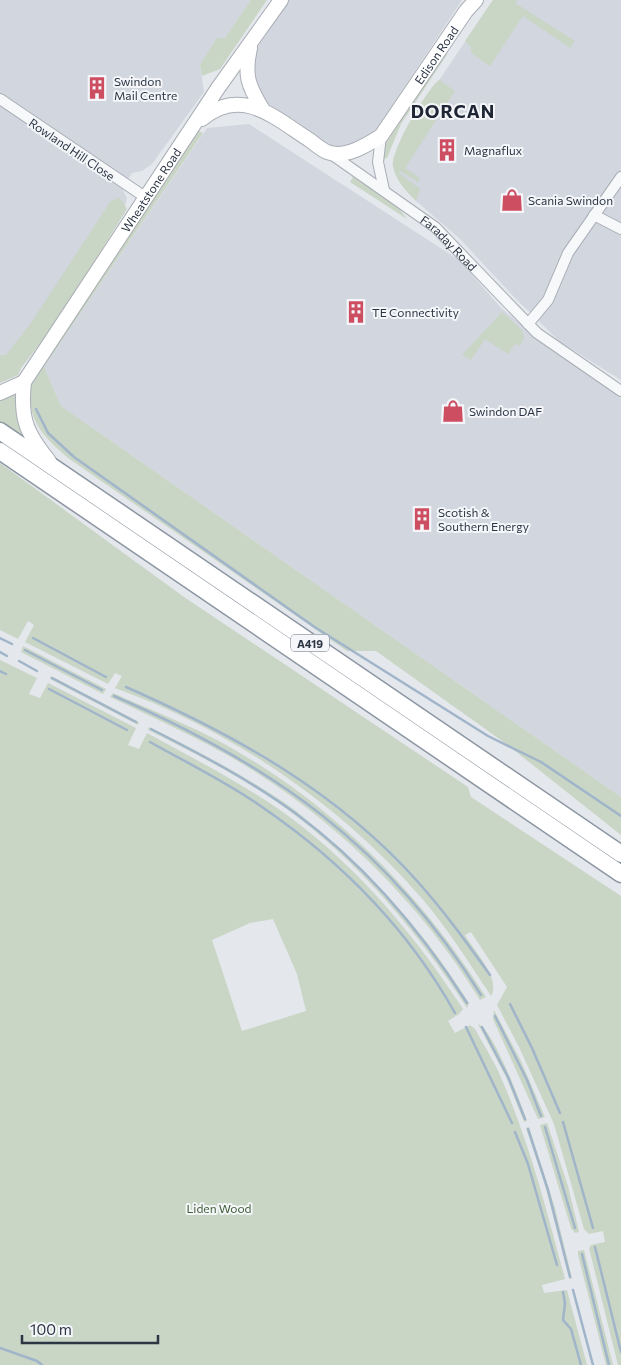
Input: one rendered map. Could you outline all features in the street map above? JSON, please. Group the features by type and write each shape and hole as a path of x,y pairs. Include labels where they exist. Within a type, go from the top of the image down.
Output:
{"highway":[{"name":"A419","path":"0,431 621,854"},
{"name":"A419","path":"0,451 621,874"}],"main road":[{"name":"Wheatstone Road","path":"24,382 145,197 281,0"},
{"name":"Edison Road","path":"328,152 338,153 355,150 382,136 467,5 476,0"},
{"path":"251,44 246,68 247,78 263,110"},
{"name":"Faraday Road","path":"192,128 212,111 226,105 248,106 263,110 328,152"},
{"path":"0,393 24,382 22,407 27,427 35,444 59,472"}],"street":[{"name":"Rowland Hill Close","path":"0,99 145,197"},
{"name":"Edison Road","path":"382,136 378,162 384,190"},
{"name":"Faraday Road","path":"328,152 435,227 528,324 550,343 621,390"},
{"path":"528,324 548,300 564,260 621,177"},
{"path":"594,215 621,229"}],"shaded area":[{"name":"Swindon Mail Centre","path":"0,0 251,0 225,38 200,65 204,92 152,164 142,171 132,173 122,188 127,198 124,210 25,360 0,355"},
{"path":"289,0 462,0 372,136 353,146 342,147 326,144 263,100 258,94 251,61 255,51"},
{"path":"493,0 621,0 621,380 560,342 516,299 459,238 416,201 395,172 393,160 403,134"},
{"path":"249,124 459,260 502,309 561,356 621,397 621,797 61,406 44,367 207,128"}],"green space":[{"path":"251,0 267,0 220,69 202,76 200,65 217,38 225,38"},
{"path":"493,0 517,0 515,3 575,41 570,48 523,16 490,66 471,53 471,47 465,41"},
{"path":"448,53 401,124 387,158 383,159 386,143 442,57"},
{"path":"439,80 455,91 405,168 420,178 418,182 400,171 399,173 420,189 416,201 396,176 393,166 394,158 411,120 426,95"},
{"path":"199,131 203,133 44,367 61,406 621,797 621,835 505,743 376,651 347,651 68,458 38,427 31,409 30,385"},
{"path":"353,177 397,206 407,219 350,182"},
{"path":"119,197 127,209 58,320 21,368 18,375 0,383 0,355 6,355 31,323 110,202"},
{"path":"502,312 522,330 524,339 519,346 515,344 508,354 485,339 471,360 462,355"},
{"path":"17,392 25,439 0,423 0,399"},
{"path":"0,463 184,597 468,787 471,797 621,896 621,1365 618,1365 589,1248 591,1245 605,1242 603,1231 589,1234 584,1229 554,1124 519,1047 497,1005 507,987 471,932 465,935 490,973 493,981 491,996 451,936 425,902 359,834 322,803 284,775 202,726 115,688 122,676 115,673 108,684 25,642 34,625 28,621 18,639 0,630"},
{"path":"23,646 106,689 103,694 21,652"},
{"name":"Liden Wood","path":"0,660 37,678 29,694 40,698 48,683 136,728 128,745 139,749 147,733 220,773 274,806 317,838 364,882 386,906 426,956 463,1009 448,1021 455,1033 470,1025 475,1029 502,1080 521,1129 545,1203 565,1279 542,1285 544,1293 567,1290 587,1365 0,1365","holes":["273,919 297,974 306,1011 242,1031 212,940 250,923"]},
{"path":"51,676 139,722 138,725 50,679"},
{"path":"113,693 213,738 294,788 331,817 400,883 431,919 486,997 480,1000 432,931 377,869 314,814 281,789 230,756 110,697"},
{"path":"149,727 252,782 285,803 313,825 388,896 422,936 469,1003 467,1008 408,926 386,900 339,852 314,830 271,798 219,767 148,730"},
{"path":"494,1010 521,1061 545,1117 538,1119 493,1019"},
{"path":"478,1024 484,1029 499,1052 527,1121 524,1122 507,1079"},
{"path":"547,1123 568,1186 579,1232 575,1233 571,1228 540,1125"},
{"path":"529,1127 555,1208 572,1278 570,1279 544,1182 526,1128"},
{"path":"584,1250 613,1365 606,1365 578,1255 578,1251"}],"waterway":[{"path":"36,409 48,433 74,457 316,628 488,736 541,762 621,816"},
{"path":"0,638 12,644"},
{"path":"33,638 106,677"},
{"path":"25,650 102,690"},
{"path":"0,652 7,656"},
{"path":"19,661 37,671"},
{"path":"0,671 6,674"},
{"path":"52,678 136,722"},
{"path":"126,687 167,705 245,746 319,793 354,820 418,882 490,975"},
{"path":"49,689 127,730"},
{"path":"114,696 172,723 225,751 275,782 322,816 366,853 407,895 445,942 481,995"},
{"path":"151,729 243,779 278,801 321,833 345,854 390,900 431,950 467,1003"},
{"path":"150,742 249,798 319,850 394,925 416,953 455,1013"},
{"path":"510,1004 532,1048 560,1113"},
{"path":"495,1016 527,1080 541,1116"},
{"path":"466,1027 512,1123"},
{"path":"482,1027 508,1077 525,1119"},
{"path":"563,1122 593,1228"},
{"path":"545,1127 575,1228"},
{"path":"528,1129 548,1190 570,1277"},
{"path":"515,1132 528,1164 557,1265"},
{"path":"595,1247 621,1352"},
{"path":"582,1254 609,1365"},
{"path":"573,1290 593,1365"},
{"path":"563,1292 565,1303 563,1320 571,1329 581,1365"},
{"path":"0,1348 37,1361 42,1365"}],"place":[{"name":"Swindon Mail Centre","path":"97,88"},
{"name":"Magnaflux","path":"447,150"},
{"name":"Scania Swindon","path":"512,200"},
{"name":"TE Connectivity","path":"356,312"},
{"name":"Swindon DAF","path":"453,411"},
{"name":"Scotish & Southern Energy","path":"422,519"}],"district":[{"name":"DORCAN","path":"453,111"}]}
